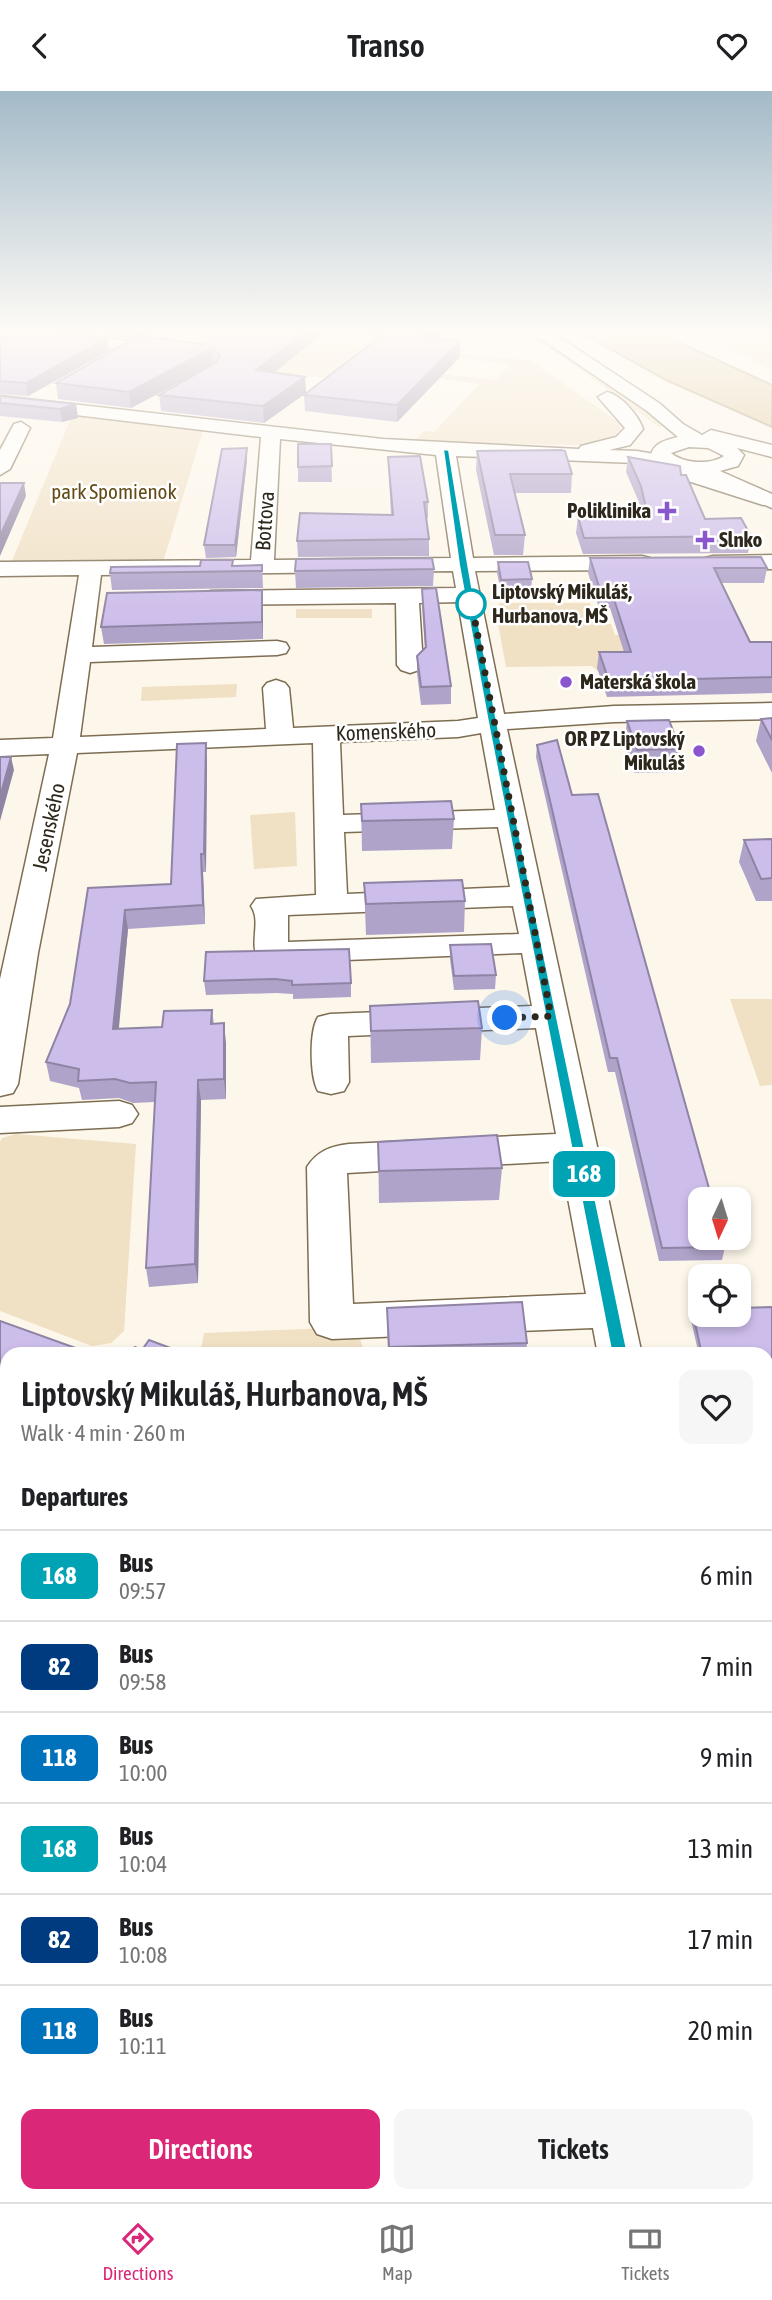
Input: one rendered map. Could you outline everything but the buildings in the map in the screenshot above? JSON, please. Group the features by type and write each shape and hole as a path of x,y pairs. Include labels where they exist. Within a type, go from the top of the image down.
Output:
{"street":[{"path":"0,469 21,429"},
{"path":"233,429 445,450 637,457 668,452 692,467 771,502"},
{"path":"585,451 623,441 634,429"},
{"path":"657,429 667,437 668,452"},
{"path":"675,429 722,454 737,474 771,502"},
{"path":"689,429 770,463"},
{"name":"Bottova","path":"262,566 271,433"},
{"path":"445,450 463,565 526,897 618,1347"},
{"path":"547,454 585,451 722,454 770,463"},
{"path":"547,454 658,468 771,502"},
{"path":"692,467 708,468 722,454"},
{"path":"770,463 761,486 771,502"},
{"path":"692,563 772,562"},
{"path":"0,569 667,563"},
{"name":"Jesenského","path":"0,1084 11,954 67,735 91,568"},
{"path":"182,599 470,595"},
{"path":"407,596 410,665"},
{"path":"86,600 114,599"},
{"path":"79,656 277,648"},
{"path":"276,688 279,726 469,713 491,715"},
{"name":"Komenského","path":"0,748 67,735 279,726 326,734 458,729 491,715 541,718 772,711"},
{"path":"326,734 331,904"},
{"path":"330,824 512,818"},
{"path":"526,897 331,904 269,909 271,953 536,943"},
{"path":"331,1083 330,1025 551,1016"},
{"path":"0,1121 119,1114"},
{"path":"579,1147 349,1158 332,1163 327,1167 332,1321 611,1310"}],"green space":[{"name":"park Spomienok","path":"66,429 182,429 203,431 163,562 11,563"},
{"path":"437,429 621,429 610,440 583,445 412,443 424,431 434,432"},
{"path":"499,603 590,603 596,624 611,624 615,635 624,635 649,646 601,674 592,666 506,667 497,618 501,617"},
{"path":"296,609 372,609 372,618 296,618"},
{"path":"237,684 236,697 141,701 142,687"},
{"path":"295,812 297,866 254,869 250,815"},
{"path":"730,999 772,999 772,1085 760,1086"},
{"path":"16,1134 136,1144 124,1331 111,1343 92,1346 0,1311 0,1142 2,1138"},
{"path":"356,1327 363,1347 201,1347 204,1333"}],"bus line":[{"name":"168","path":"445,450 492,722 618,1347"}],"place":[{"name":"Poliklinika","path":"667,511"},
{"name":"Slnko","path":"705,540"},
{"name":"Liptovský Mikuláš, Hurbanova, MŠ","path":"471,604"},
{"name":"Materská škola","path":"566,682"},
{"name":"OR PZ Liptovský Mikuláš","path":"699,751"}],"route":[{"path":"471,604 470,595 492,722 551,1016 505,1018"}]}
